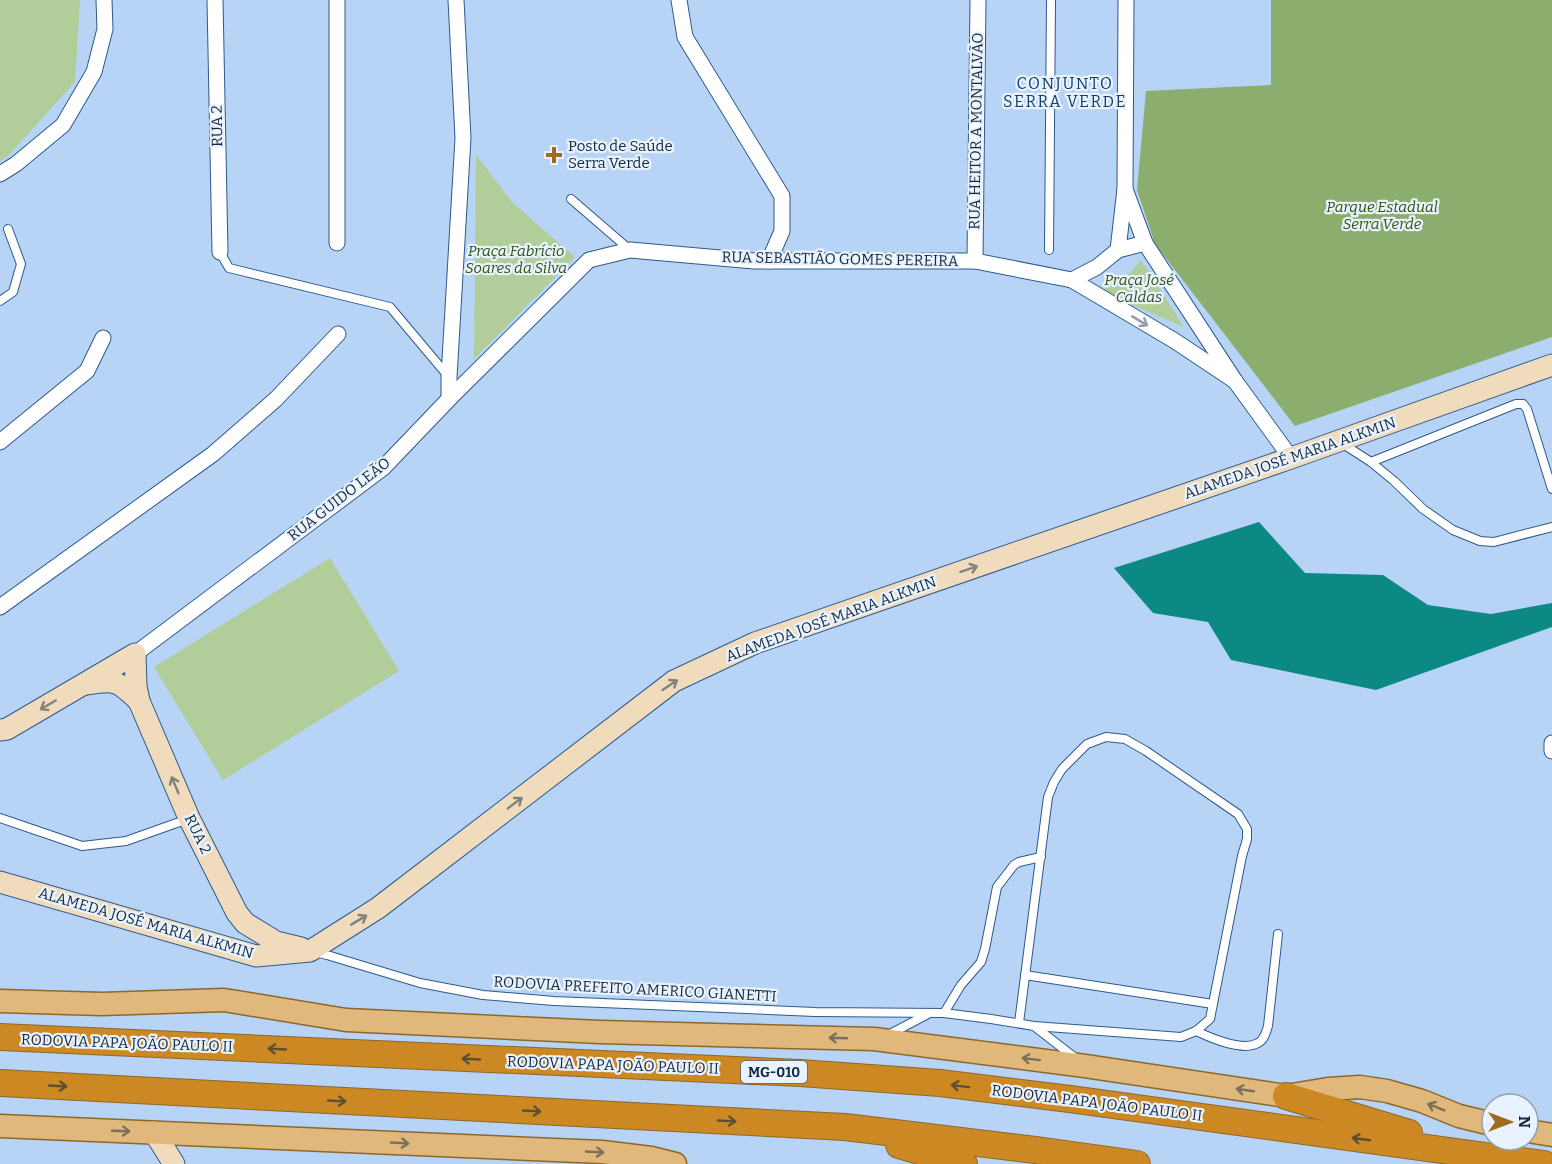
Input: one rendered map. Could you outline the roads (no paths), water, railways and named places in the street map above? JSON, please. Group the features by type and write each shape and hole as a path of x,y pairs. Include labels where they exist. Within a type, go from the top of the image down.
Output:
{"highway":[{"name":"RODOVIA PAPA JOÃO PAULO II","path":"0,1037 800,1073 940,1083 1544,1164"},
{"path":"0,1083 845,1127 1137,1164"},
{"path":"1286,1096 1487,1156"},
{"path":"845,1127 925,1154 964,1164"}],"main road":[{"path":"0,1001 102,1004 224,1000 346,1020 600,1032 874,1040 1084,1066 1286,1096 1328,1089 1360,1087 1387,1091 1480,1121"},
{"path":"0,1126 602,1152 651,1158 675,1164"}],"street":[{"path":"0,174 16,164 63,125 94,72 105,29 104,0"},
{"name":"RUA 2","path":"214,0 220,252"},
{"path":"337,0 337,243"},
{"path":"449,399 463,138 456,0"},
{"path":"679,0 685,38 782,196 782,231 769,261"},
{"name":"RUA HEITOR A MONTALVÃO","path":"975,261 978,0"},
{"path":"1118,250 1125,189 1126,0"},
{"path":"1125,189 1145,243 1235,381 1291,458"},
{"path":"1072,280 1097,267 1118,250 1145,243"},
{"name":"RUA SEBASTIÃO GOMES PEREIRA","path":"449,399 589,260 630,250 754,261 975,261 1072,280"},
{"path":"1072,280 1175,341 1235,381"},
{"path":"1175,341 1184,339 1199,325"},
{"path":"0,607 213,454 276,399 338,334"},
{"path":"0,442 87,371 103,338"},
{"name":"ALAMEDA JOSÉ MARIA ALKMIN","path":"0,882 256,956 310,951 378,908 674,681 755,643 1552,366"},
{"name":"RUA GUIDO LEÃO","path":"4,729 135,654 383,468 449,399"},
{"name":"RUA 2","path":"135,654 139,701 189,818 237,913"},
{"name":"RUA 2","path":"83,685 112,681 123,686 139,701"},
{"path":"1552,743 1552,751"},
{"path":"237,913 245,923 276,942 310,951"},
{"path":"197,940 227,937 234,930 237,913"},
{"path":"154,1132 174,1164"}],"lane":[{"path":"1049,250 1051,0"},
{"path":"571,199 630,250"},
{"path":"0,302 13,292 21,264 8,229"},
{"path":"220,252 229,268 390,307 449,377"},
{"path":"1371,462 1516,404 1523,404 1527,409 1552,489"},
{"path":"1339,441 1371,462 1423,509 1453,530 1480,541 1494,542 1552,527"},
{"path":"1019,1023 1048,797 1062,769 1088,744 1106,736 1125,739 1146,751 1238,814 1247,829 1247,839 1210,1019 1196,1031 1215,1040 1247,1046 1258,1043 1265,1036 1278,934"},
{"path":"0,818 82,846 126,841 189,818"},
{"path":"944,1013 961,985 981,962 997,887 1019,862 1041,857"},
{"name":"RODOVIA PREFEITO AMERICO GIANETTI","path":"310,951 420,983 483,995 578,1002 815,1012 944,1013 1034,1026 1181,1037 1196,1031"},
{"path":"1025,975 1213,1004"},
{"path":"874,1040 893,1033 929,1013"},
{"path":"1034,1026 1084,1066"}],"place":[{"name":"Posto de Saúde Serra Verde","path":"554,155"}],"district":[{"name":"CONJUNTO SERRA VERDE","path":"1065,92"}],"park label":[{"name":"Parque Estadual Serra Verde","path":"1382,216"},
{"name":"Praça Fabrício Soares da Silva","path":"516,260"},
{"name":"Praça José Caldas","path":"1139,288"}]}
